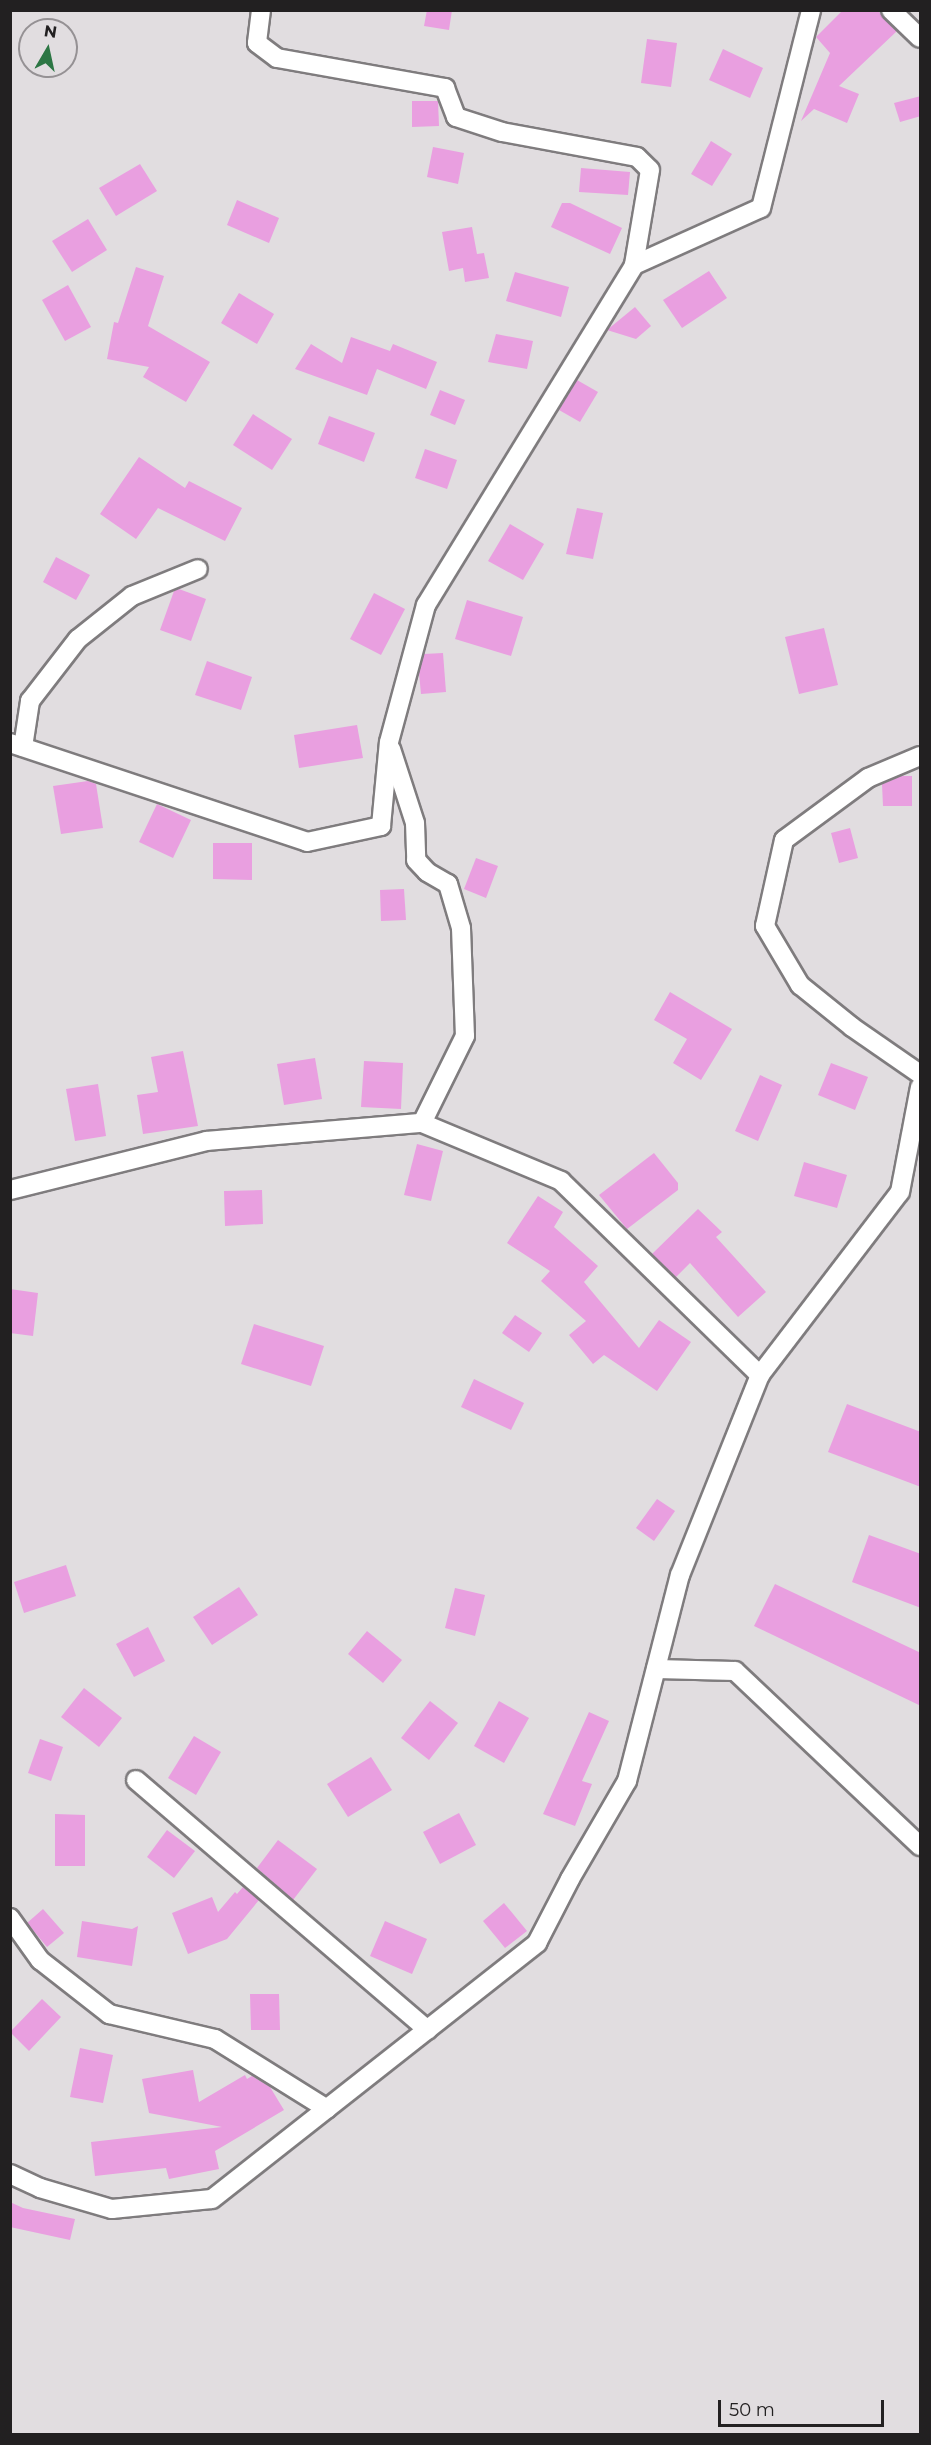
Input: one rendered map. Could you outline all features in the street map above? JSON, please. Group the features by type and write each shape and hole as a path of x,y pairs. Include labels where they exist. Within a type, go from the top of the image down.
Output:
{"street":[{"path":"198,569 132,596 78,639 30,700 17,745 307,842 381,826 389,742 426,605 634,265 650,170 637,157 502,132 456,117 445,88 277,58 257,43 261,10"},
{"path":"634,265 761,208 811,10"},
{"path":"891,10 921,38"},
{"path":"389,742 415,823 416,860 427,872 448,884 461,928 465,1036 422,1123"},
{"path":"921,756 868,778 784,840 765,926 800,985 852,1027 921,1074"},
{"path":"10,2174 40,2188 112,2209 212,2199 537,1943 570,1879 627,1781 680,1575 759,1375 900,1191 921,1087"},
{"path":"10,1191 206,1141 422,1123 561,1181 759,1375"},
{"path":"656,1669 735,1671 921,1846"},
{"path":"136,1780 428,2030"},
{"path":"10,1918 40,1960 109,2014 215,2039 327,2109"}],"building":[{"path":"427,10 452,10 449,30 424,26"},
{"path":"843,10 877,10 897,31 839,86 859,94 847,123 814,109 801,121 830,53 816,37"},
{"path":"647,39 677,43 671,87 641,83"},
{"path":"723,49 763,68 750,98 709,80"},
{"path":"921,96 921,116 900,122 894,103"},
{"path":"412,101 438,101 439,126 412,127"},
{"path":"711,141 732,154 712,186 691,174"},
{"path":"433,147 464,153 458,184 427,177"},
{"path":"140,164 157,191 116,216 99,188"},
{"path":"581,168 630,172 628,195 579,192"},
{"path":"237,200 279,218 269,243 227,225"},
{"path":"562,203 570,203 622,228 610,254 551,227"},
{"path":"88,219 107,250 72,272 52,241"},
{"path":"472,227 477,254 484,253 489,278 465,282 463,268 449,271 442,232"},
{"path":"136,267 164,276 148,326 210,362 186,402 143,377 149,367 107,359 114,322 118,323"},
{"path":"709,271 727,298 682,328 663,300"},
{"path":"515,272 569,287 561,317 506,301"},
{"path":"68,285 91,327 65,341 42,300"},
{"path":"239,293 274,314 257,344 221,323"},
{"path":"635,307 651,326 636,339 607,330"},
{"path":"496,334 533,341 527,369 488,362"},
{"path":"351,337 390,351 393,344 437,362 426,389 377,369 367,395 295,369 311,344 342,363"},
{"path":"577,380 598,392 580,422 559,410"},
{"path":"440,390 465,400 455,425 430,415"},
{"path":"253,414 292,439 272,470 233,445"},
{"path":"329,416 375,433 364,462 318,444"},
{"path":"425,449 457,460 447,489 415,478"},
{"path":"139,457 185,488 189,481 242,508 225,541 158,508 136,539 100,514"},
{"path":"577,508 603,513 593,559 566,554"},
{"path":"510,524 544,544 523,580 488,561"},
{"path":"56,557 90,575 76,600 43,582"},
{"path":"179,589 206,599 191,641 160,630 174,591"},
{"path":"374,593 405,609 381,655 350,639"},
{"path":"467,600 523,617 511,656 455,639"},
{"path":"824,628 838,685 799,694 785,637"},
{"path":"443,653 446,692 421,694 419,673 424,654"},
{"path":"207,661 252,677 241,710 195,695"},
{"path":"357,725 363,758 299,768 294,735"},
{"path":"901,776 912,776 912,806 883,806 882,784"},
{"path":"88,781 96,784 103,828 61,834 53,786"},
{"path":"157,804 191,820 173,858 139,842"},
{"path":"850,828 858,858 839,863 831,833"},
{"path":"213,843 252,843 252,880 213,879"},
{"path":"476,858 498,866 486,898 464,889"},
{"path":"404,889 406,920 381,921 380,890"},
{"path":"670,992 732,1029 701,1080 673,1063 687,1039 654,1020"},
{"path":"183,1051 198,1126 143,1134 137,1095 158,1092 151,1057"},
{"path":"315,1058 322,1099 284,1105 277,1064"},
{"path":"364,1061 403,1063 401,1109 361,1107"},
{"path":"831,1063 868,1077 855,1110 818,1095"},
{"path":"760,1075 782,1085 758,1141 735,1131"},
{"path":"98,1084 106,1136 75,1141 66,1089"},
{"path":"417,1144 443,1151 431,1201 404,1195"},
{"path":"654,1153 678,1183 678,1190 627,1229 599,1195"},
{"path":"804,1162 847,1175 837,1208 794,1196"},
{"path":"262,1190 263,1224 225,1226 224,1191"},
{"path":"538,1196 563,1212 554,1227 598,1266 584,1282 639,1348 659,1320 691,1342 657,1391 604,1355 593,1364 569,1335 586,1321 541,1281 550,1271 507,1243"},
{"path":"698,1209 722,1232 716,1237 766,1292 738,1317 690,1263 676,1277 652,1254"},
{"path":"10,1289 38,1293 33,1336 10,1333"},
{"path":"515,1315 542,1333 529,1352 502,1333"},
{"path":"254,1324 324,1346 311,1386 241,1364"},
{"path":"474,1379 524,1403 511,1430 461,1407"},
{"path":"847,1404 921,1432 921,1487 828,1452"},
{"path":"657,1499 675,1511 654,1541 636,1528"},
{"path":"869,1535 921,1554 921,1608 852,1582"},
{"path":"66,1565 76,1596 24,1613 14,1582"},
{"path":"775,1584 921,1653 921,1706 754,1626"},
{"path":"239,1587 258,1615 212,1645 193,1617"},
{"path":"455,1588 485,1595 475,1636 445,1628"},
{"path":"148,1627 165,1661 134,1677 116,1644"},
{"path":"367,1631 402,1660 383,1683 348,1654"},
{"path":"84,1688 122,1718 99,1747 61,1717"},
{"path":"430,1701 458,1723 429,1760 401,1738"},
{"path":"499,1701 529,1718 504,1763 474,1746"},
{"path":"589,1712 609,1721 582,1781 592,1784 575,1826 543,1814"},
{"path":"194,1736 221,1752 196,1795 168,1778"},
{"path":"40,1739 63,1747 51,1781 28,1773"},
{"path":"371,1757 392,1790 348,1817 327,1784"},
{"path":"459,1813 476,1845 440,1864 423,1832"},
{"path":"55,1814 85,1815 85,1866 55,1866"},
{"path":"167,1830 195,1851 174,1878 147,1857"},
{"path":"278,1840 317,1869 293,1900 257,1868"},
{"path":"243,1887 259,1900 227,1939 188,1954 172,1913 212,1897 218,1912 235,1892 237,1894"},
{"path":"504,1903 527,1931 505,1948 483,1921"},
{"path":"43,1909 64,1933 47,1947 27,1923"},
{"path":"82,1921 132,1929 138,1926 132,1966 77,1957"},
{"path":"385,1921 427,1939 412,1974 370,1956"},
{"path":"250,1994 279,1994 280,2030 251,2030"},
{"path":"42,1999 61,2017 29,2051 10,2032"},
{"path":"80,2048 113,2055 103,2103 70,2097"},
{"path":"193,2070 199,2102 245,2075 247,2079 252,2076 270,2087 284,2110 215,2151 219,2169 169,2179 166,2168 95,2176 91,2142 222,2127 149,2113 142,2079"},
{"path":"10,2202 23,2208 75,2219 70,2240 10,2227"}]}
